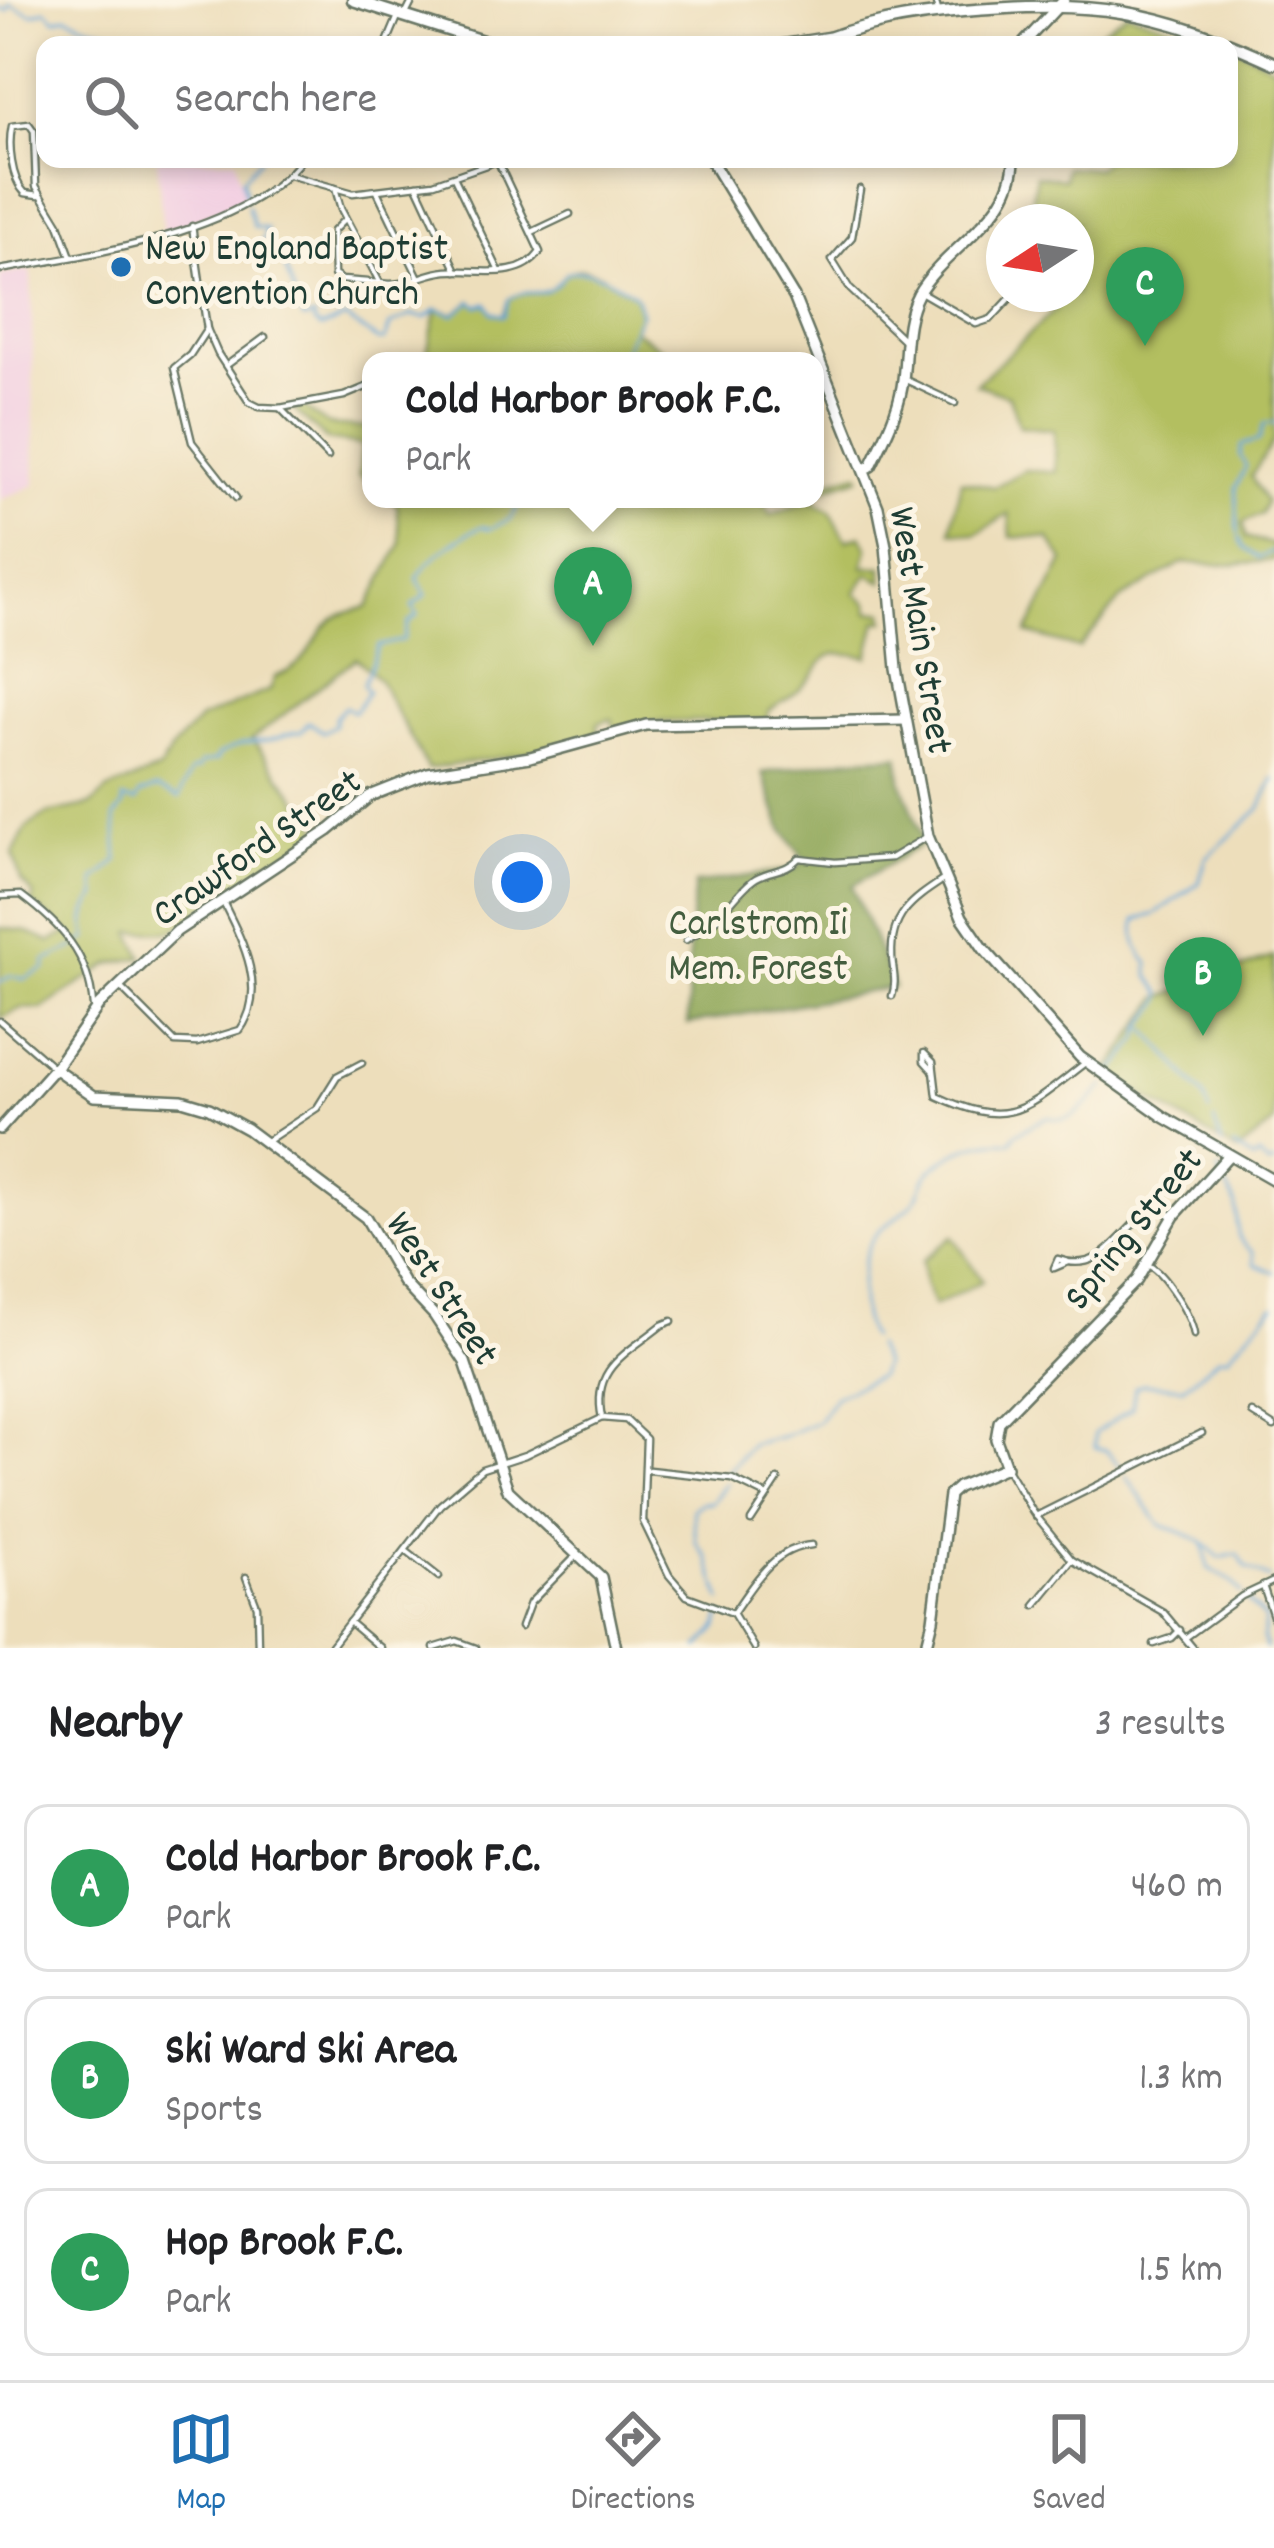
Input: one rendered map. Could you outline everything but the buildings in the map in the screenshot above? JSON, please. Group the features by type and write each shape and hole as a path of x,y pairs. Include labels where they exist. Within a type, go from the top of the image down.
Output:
{"main road":[{"path":"352,0 466,36"},
{"path":"834,35 884,21 1061,2 1183,24 1211,36"},
{"path":"1238,48 1274,63"}],"street":[{"path":"389,36 413,0"},
{"path":"935,0 940,14"},
{"path":"1030,36 1061,2"},
{"path":"1035,5 1044,10 1044,19"},
{"path":"807,36 834,35"},
{"path":"39,195 25,193 18,186 10,137 12,126 18,123 29,124 34,131 39,195 59,224 70,257"},
{"path":"0,270 137,246 260,197 295,168"},
{"path":"289,176 353,193 454,177 479,168"},
{"path":"346,219 333,231 334,275 342,280 401,285 458,271 500,271 538,257 539,249 504,168"},
{"name":"West Main Street","path":"716,168 787,283 815,352"},
{"path":"864,470 871,466 894,416 920,291 997,208 1013,168"},
{"path":"454,177 500,271"},
{"path":"417,184 458,271"},
{"path":"335,188 380,283"},
{"path":"377,189 419,278"},
{"path":"860,189 852,237 832,260 850,289 906,342"},
{"path":"532,232 570,214"},
{"path":"192,226 207,329 249,402 280,408 362,389"},
{"path":"920,291 976,324 997,312"},
{"path":"207,329 190,355 174,368 174,379 192,442 236,498"},
{"path":"227,365 265,337"},
{"name":"West Main Street","path":"824,373 883,528 893,644 928,836 943,880 978,942 1087,1062 1141,1102 1274,1180"},
{"path":"903,379 955,403"},
{"path":"280,408 328,457"},
{"name":"Crawford Street","path":"0,1129 55,1068 118,985 182,927 320,837 370,796 428,773 530,757 646,725 906,720"},
{"path":"686,940 717,920 722,906 741,896 756,878 790,867 799,858 835,862 891,858 928,836"},
{"path":"892,996 897,917 943,880"},
{"path":"0,896 21,895 68,935 88,977 94,1012"},
{"path":"118,985 172,1041 196,1043 240,1030 248,1015 250,962 222,900"},
{"name":"West Street","path":"0,1021 83,1092 200,1104 347,1200 371,1224 403,1282 460,1352 511,1495 604,1583 616,1648"},
{"path":"934,1072 937,1096 968,1111 1015,1113 1087,1062"},
{"path":"264,1143 317,1108 337,1076 362,1063"},
{"name":"Spring Street","path":"1006,1467 996,1439 999,1422 1148,1265 1174,1216 1228,1155"},
{"path":"1067,1262 1098,1258 1152,1208 1174,1216"},
{"path":"1148,1265 1162,1274 1194,1335"},
{"path":"602,1418 598,1396 604,1376 672,1321"},
{"path":"1252,1413 1274,1427"},
{"path":"329,1648 450,1494 499,1458 529,1453 602,1418 626,1420 642,1431 648,1447 643,1521 671,1579 687,1596 733,1612 754,1648"},
{"path":"1036,1516 1202,1433"},
{"path":"926,1648 949,1495 958,1486 1006,1467 1036,1516 1072,1560 1155,1606 1193,1648"},
{"path":"647,1470 732,1480 765,1496"},
{"path":"752,1521 778,1480"},
{"path":"733,1612 769,1564 795,1547 812,1545"},
{"path":"405,1550 439,1577"},
{"path":"521,1627 530,1603 578,1554"},
{"path":"1035,1605 1072,1560"},
{"path":"246,1577 258,1611 258,1648"},
{"path":"1185,1638 1231,1603 1274,1581"},
{"path":"1263,1586 1274,1618"},
{"path":"349,1622 380,1648"},
{"path":"1154,1644 1180,1630"},
{"path":"434,1648 457,1641 476,1648"}],"shaded area":[{"path":"158,168 238,168 244,200 163,234"},
{"path":"31,270 35,485 0,500 0,275"}],"green space":[{"path":"1127,12 1203,36 1095,36"},
{"path":"1238,48 1274,67 1274,440 1251,477 1266,502 1262,514 1243,523 1246,537 1274,545 1274,560 1235,565 1182,563 1121,599 1079,648 1027,633 1064,561 1049,538 1011,537 1009,514 976,534 951,531 961,480 994,487 1025,470 1056,472 1054,430 1019,426 1009,396 976,384 1053,312 1094,312 1094,204 1031,204 1036,175 1064,179 1066,168 1238,168"},
{"path":"581,269 599,274 635,295 641,313 634,330 667,352 427,352 437,309 454,314 472,301 478,306 487,303 493,313 503,316 509,299 545,292 566,273"},
{"path":"302,406 328,425 362,428 362,445 327,440 292,408"},
{"path":"858,473 860,477 824,489 824,482"},
{"path":"397,508 767,508 771,515 790,508 824,508 846,540 861,535 868,548 863,567 882,567 883,582 868,574 855,593 868,603 869,612 884,612 885,621 877,621 868,657 839,653 826,658 799,690 768,712 767,720 650,722 614,728 612,719 598,723 598,734 539,751 428,769 379,680 356,658 252,739 322,831 173,931 131,932 143,957 110,964 42,1009 22,1008 0,1018 0,928 25,931 50,942 69,932 31,902 34,895 21,881 13,854 27,827 48,814 91,805 108,790 159,770 200,719 270,690 275,677 299,663 330,622 368,607 401,544"},
{"name":"Carlstrom Ii Mem. Forest","path":"899,756 901,780 924,843 852,886 894,987 688,1024 695,884 795,869 805,861 782,829 763,773 850,758"},
{"path":"1274,957 1274,1123 1237,1152 1107,1073 1159,998"},
{"path":"953,1236 982,1281 934,1306 924,1284 922,1261"}],"waterway":[{"path":"0,9 8,11 10,4 32,14 46,10 55,19 67,16 131,36"},
{"path":"246,199 242,179 252,168"},
{"path":"248,207 254,227 267,229 261,244 265,262 283,262 303,319 314,317 321,328 345,318 385,340 390,325 412,315 425,318 437,309 454,315 472,301 478,306 487,303 493,313 504,316 509,299 545,292 566,273 584,272 611,280 635,295 641,313 623,352"},
{"path":"1238,533 1236,488 1246,466 1240,456 1242,445 1259,440 1264,424 1274,423"},
{"path":"77,946 88,938 86,922 97,897 95,880 118,861 115,817 123,799 136,802 140,794 157,788 179,798 191,771 227,750 301,732 309,722 323,732 335,725 345,707 354,712 368,692 363,685 378,646 403,640 408,623 418,615 412,606 426,595 417,578 423,570 464,536 510,519 517,508"},
{"path":"1239,537 1244,548 1259,558 1274,551"},
{"path":"1210,1112 1203,1095 1143,1026 1162,1001 1162,993 1149,976 1149,963 1139,948 1136,920 1156,914 1199,883 1206,858 1260,809 1274,778"},
{"path":"0,982 11,976 24,979 46,968 45,961 74,948"},
{"path":"1111,1074 1139,1039 1142,1028"},
{"path":"870,1338 861,1298 866,1253 879,1231 911,1205 927,1175 965,1148 1011,1142 1015,1134 1047,1117 1073,1116 1105,1086"},
{"path":"1214,1121 1222,1145"},
{"path":"1234,1147 1254,1160 1259,1156 1268,1165 1274,1163"},
{"path":"1219,1170 1235,1202 1239,1237 1253,1252 1255,1264 1274,1272"},
{"path":"1120,1467 1106,1450 1095,1447 1095,1433 1132,1408 1135,1387 1184,1387 1219,1357 1228,1356 1274,1306"},
{"path":"727,1473 751,1444 818,1421 836,1396 879,1376 883,1364 875,1346"},
{"path":"1126,1476 1160,1525 1200,1541 1219,1558 1238,1554 1246,1567 1270,1579"},
{"path":"722,1600 707,1557 696,1542 693,1509 711,1503 727,1483"},
{"path":"1204,1544 1208,1568 1241,1593"},
{"path":"1245,1598 1265,1619 1266,1648"},
{"path":"699,1648 718,1627 721,1614"}],"place":[{"name":"New England Baptist Convention Church","path":"121,267"},
{"name":"Hop Brook F.C.","path":"1145,346"},
{"name":"Cold Harbor Brook F.C.","path":"593,646"},
{"name":"Ski Ward Ski Area","path":"1203,1036"}]}
